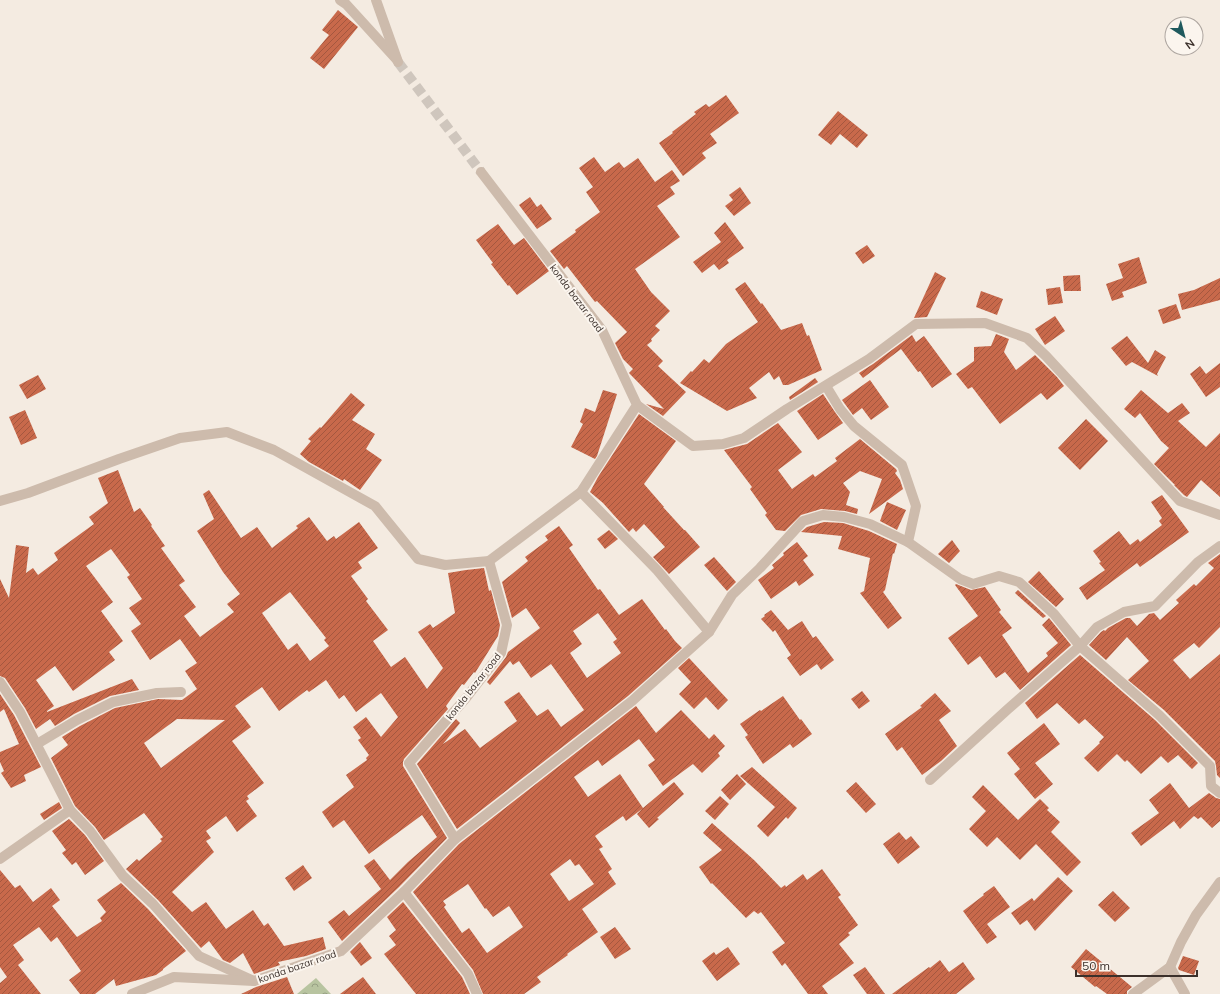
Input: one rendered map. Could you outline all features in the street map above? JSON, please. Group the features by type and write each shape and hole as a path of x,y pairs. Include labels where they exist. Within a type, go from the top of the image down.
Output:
{"street":[{"path":"340,0 346,4 398,62 376,0"},
{"name":"konda bazar road","path":"481,172 602,330 637,405"},
{"path":"0,501 28,493 180,438 227,432 274,450 375,506 418,559 445,566 489,561 581,492 637,405 693,446 723,444 744,438 786,409 869,359 916,324 985,323 1027,338 1046,356 1180,501 1220,515"},
{"path":"826,386 840,409 854,426 902,465 916,506 908,542"},
{"path":"581,492 657,570 709,632"},
{"path":"455,840 632,701 709,632 732,595 760,568 803,521 824,515 844,517 870,524 908,542 960,579 973,584 999,576 1019,582 1054,614 1080,646 1160,715 1210,766 1212,786 1220,793"},
{"path":"930,780 1080,646 1097,627 1124,612 1154,606 1198,562 1220,546"},
{"name":"konda bazar road","path":"132,994 174,977 254,981 341,951 404,892 455,840 409,763 466,698 500,653 507,625 489,561"},
{"path":"0,682 20,712 70,810 90,831 123,876 153,904 199,956 254,981"},
{"path":"37,744 77,720 113,702 157,693 181,692"},
{"path":"0,859 70,810"},
{"path":"1133,994 1170,968 1181,942 1196,915 1220,882"},
{"path":"404,892 468,974 477,994"},
{"path":"1170,968 1185,994"}],"green space":[{"path":"316,978 331,994 297,994"}],"building":[{"path":"338,10 358,27 324,69 310,58 329,35 322,30"},
{"path":"726,95 739,113 710,134 717,143 702,153 706,158 683,176 659,143 696,114 694,112 706,104 709,107"},
{"path":"838,111 868,135 857,148 840,134 831,145 818,135"},
{"path":"594,157 605,172 619,162 624,168 638,158 655,182 672,170 680,181 670,187 675,194 657,206 680,237 635,269 651,292 670,311 655,326 660,330 647,345 663,361 658,366 686,392 663,416 646,404 664,409 629,373 633,369 623,359 615,343 627,332 597,301 595,302 567,266 564,269 550,251 600,212 586,192 593,187 579,168"},
{"path":"740,187 751,203 734,216 725,206 733,200 729,195"},
{"path":"530,197 537,207 541,204 552,219 537,229 519,205"},
{"path":"725,222 744,248 727,260 729,263 719,270 714,264 702,273 693,262 721,242 714,233"},
{"path":"498,224 514,245 524,238 549,271 517,295 491,264 493,263 476,240"},
{"path":"867,245 875,256 863,264 855,253"},
{"path":"1139,257 1147,283 1122,292 1124,297 1112,301 1106,284 1123,278 1118,264"},
{"path":"935,272 946,278 927,317 914,318"},
{"path":"1080,275 1081,291 1064,291 1063,276"},
{"path":"1220,278 1220,300 1182,310 1178,294 1194,290"},
{"path":"745,282 781,330 802,323 807,336 809,335 822,370 788,385 783,385 779,376 774,380 769,372 749,388 757,398 727,411 680,383 704,359 709,363 726,344 758,322 735,289"},
{"path":"1060,287 1063,303 1048,305 1046,289"},
{"path":"981,291 1003,299 997,315 976,307"},
{"path":"1176,304 1181,318 1163,324 1158,310"},
{"path":"1055,316 1065,331 1045,345 1035,329"},
{"path":"996,334 1009,339 1004,352 1016,370 1035,355 1064,386 1047,400 1041,393 1000,424 972,387 968,389 956,374 974,361 974,347 991,346"},
{"path":"912,335 916,342 924,336 952,374 932,388 901,349 863,378 859,373 873,364"},
{"path":"1127,336 1148,363 1155,350 1166,357 1157,374 1158,376 1132,362 1126,366 1111,348"},
{"path":"1220,363 1220,387 1206,397 1190,374 1200,366 1206,374"},
{"path":"38,375 46,389 27,399 19,385"},
{"path":"815,378 818,382 790,400 789,397"},
{"path":"870,380 889,407 871,420 862,408 853,415 842,400"},
{"path":"603,390 617,394 595,459 571,447 583,424 580,422 585,408 595,412"},
{"path":"1141,390 1168,413 1182,403 1190,413 1178,421 1206,447 1220,433 1220,497 1201,480 1187,497 1154,464 1169,448 1161,441 1140,413 1135,418 1124,409"},
{"path":"351,393 365,405 352,420 375,434 366,449 382,460 360,490 344,479 343,481 309,462 300,454 311,441 308,439 320,427 321,428"},
{"path":"823,394 843,423 818,440 797,411"},
{"path":"25,410 37,438 21,445 9,417"},
{"path":"639,414 676,441 644,484 700,547 669,574 653,557 665,547 644,524 636,532 633,528 629,532 603,503 590,492 598,477"},
{"path":"1086,419 1108,441 1080,470 1058,448"},
{"path":"778,423 802,452 778,470 792,489 813,474 815,477 837,461 835,458 860,439 896,469 897,471 895,473 900,480 903,489 869,514 882,479 860,471 843,483 850,492 846,505 858,509 857,514 845,511 821,509 801,515 785,531 776,530 765,515 767,513 750,489 752,487 724,450 747,444"},
{"path":"118,470 134,512 140,508 165,546 161,548 185,581 179,585 196,607 184,616 200,637 234,612 227,604 240,594 223,572 197,531 214,519 203,494 209,490 241,538 257,527 272,548 298,528 296,526 309,517 327,541 334,536 336,539 359,522 378,548 358,562 362,568 351,576 368,599 366,601 388,630 373,641 391,667 405,657 427,689 443,668 418,632 430,624 433,628 455,613 448,573 484,568 489,591 491,590 500,625 498,636 475,673 474,672 464,685 462,684 446,706 448,709 403,762 403,766 447,838 399,887 342,941 328,922 344,910 349,916 381,889 364,866 374,859 390,880 437,837 422,815 369,854 344,820 333,828 322,812 354,787 346,775 367,760 366,758 369,755 358,740 361,738 353,727 366,717 381,737 398,717 381,693 356,712 344,695 339,699 326,680 309,692 307,690 279,711 262,687 235,706 251,727 232,741 264,783 247,796 249,799 246,801 257,816 237,832 226,816 206,831 211,838 206,841 214,852 172,892 192,912 206,902 226,929 253,910 264,926 268,923 284,946 323,937 326,949 306,956 278,962 280,965 254,974 243,953 230,963 223,960 209,941 201,948 158,900 126,869 137,859 139,861 162,841 160,839 163,837 144,813 104,840 95,827 75,806 51,758 68,745 62,737 115,708 158,699 182,700 197,689 185,671 197,663 180,639 150,660 131,631 141,624 129,608 142,599 127,577 130,575 111,549 86,566 113,602 101,611 123,641 109,652 115,660 73,691 55,666 36,680 54,706 47,712 132,679 139,690 110,696 74,714 55,726 50,719 36,729 25,708 5,678 0,676 0,579 9,598 16,545 29,547 26,573 33,568 38,575 58,560 54,553 94,524 89,517 108,503 98,478","holes":["290,592 326,638 324,640 329,646 310,661 297,643 288,650 262,613","177,719 225,720 161,768 144,743"]},
{"path":"1162,495 1189,532 1140,567 1137,563 1087,600 1079,588 1105,570 1099,563 1101,562 1093,551 1119,531 1130,545 1138,539 1140,542 1162,525 1159,521 1162,518 1151,502"},
{"path":"887,502 906,510 897,530 880,521"},
{"path":"824,522 843,523 869,531 897,544 894,554 893,553 885,590 883,592 902,618 888,629 860,593 864,591 870,558 838,549 842,536 801,532 807,527"},
{"path":"559,526 573,545 569,548 598,590 600,589 619,615 642,599 665,630 666,629 682,648 628,696 457,829 417,764 456,719 460,723 443,744 465,729 480,748 517,721 504,702 519,692 537,716 548,709 561,727 584,710 551,664 531,678 519,661 513,665 510,661 490,685 487,682 506,657 508,652 540,628 526,608 512,618 502,582 528,561 525,557 548,540 545,536","holes":["598,613 617,639 613,642 621,653 587,678 570,653 582,644 573,631"]},
{"path":"609,530 618,539 605,549 597,539"},
{"path":"952,540 960,551 949,563 938,554"},
{"path":"797,542 808,556 803,560 814,575 799,586 796,581 771,599 758,580 774,568 772,565 784,555 783,553"},
{"path":"1220,554 1220,627 1199,648 1194,643 1173,660 1190,679 1220,654 1220,778 1217,775 1215,761 1164,710 1128,680 1149,661 1127,637 1106,660 1089,645 1101,632 1126,618 1130,618 1137,626 1149,614 1154,613 1160,620 1179,603 1176,600 1194,584 1196,586 1214,568 1208,563"},
{"path":"714,557 736,582 727,591 704,565"},
{"path":"1039,571 1064,599 1056,607 1028,582"},
{"path":"956,584 971,590 985,587 1001,610 999,612 1012,628 1002,635 1028,673 1048,656 1046,653 1058,643 1042,625 1049,618 1071,645 1020,690 1005,672 996,678 980,656 968,665 948,638 978,616 955,585"},
{"path":"1018,590 1046,616 1043,618 1015,593"},
{"path":"771,610 788,630 802,621 813,638 816,636 834,660 821,670 817,664 800,676 787,658 791,655 775,630 773,632 761,619"},
{"path":"1080,655 1155,720 1198,763 1192,769 1178,755 1168,763 1161,756 1141,774 1127,760 1125,762 1117,754 1098,772 1084,758 1100,743 1099,742 1104,737 1085,719 1079,724 1057,703 1037,719 1025,703"},
{"path":"689,658 728,700 718,710 706,697 694,709 679,694 691,682 678,668"},
{"path":"862,691 870,701 859,709 851,699"},
{"path":"935,693 951,711 939,720 957,746 941,761 922,775 902,747 897,751 885,734 922,707 920,706"},
{"path":"0,694 14,715 41,767 24,775 26,781 11,788 1,773 4,771 0,762 0,752 19,744 4,709 0,712"},
{"path":"783,696 812,734 793,748 790,744 763,764 745,737 748,735 740,724"},
{"path":"636,706 656,733 681,710 709,739 714,734 725,746 718,753 720,756 702,773 693,764 663,786 648,765 655,760 639,739 602,766 598,760 574,777 588,797 620,774 643,808 674,782 684,794 657,818 659,819 649,828 637,814 642,809 626,821 623,816 595,836 603,847 599,849 612,869 608,872 616,884 582,909 598,932 537,977 541,982 524,994 483,994 473,970 413,892 459,844","holes":["570,859 575,866 579,864 594,884 569,901 550,874","468,884 485,909 486,908 493,917 509,906 523,927 487,953 469,928 462,933 444,907 446,905 443,901"]},
{"path":"1044,723 1060,744 1035,763 1053,784 1035,799 1014,774 1020,769 1007,753"},
{"path":"752,767 797,808 788,819 786,817 768,837 757,826 775,807 740,776"},
{"path":"737,774 746,784 730,800 721,790"},
{"path":"856,782 876,804 866,813 846,791"},
{"path":"1170,783 1189,808 1209,793 1220,799 1220,821 1212,828 1201,817 1198,819 1194,816 1180,829 1174,821 1141,846 1131,833 1159,813 1149,800"},
{"path":"983,785 1018,820 1040,799 1049,808 1047,810 1060,822 1051,832 1081,862 1067,876 1036,844 1020,860 997,837 987,847 969,829 986,811 972,797"},
{"path":"720,796 729,804 715,820 705,811"},
{"path":"59,802 62,808 44,820 40,814"},
{"path":"69,819 85,835 104,861 85,875 76,862 72,865 62,853 66,850 52,831"},
{"path":"712,823 754,860 781,888 785,885 786,887 803,874 807,880 822,869 841,895 838,897 858,925 848,933 850,935 839,944 854,963 822,986 828,994 808,994 785,963 782,966 772,952 785,943 761,912 758,914 754,911 746,918 712,883 711,884 699,867 722,850 703,833"},
{"path":"899,832 906,840 911,836 920,847 898,864 883,844"},
{"path":"303,865 312,878 294,891 285,878"},
{"path":"0,870 15,888 20,885 33,902 51,888 60,900 52,906 77,937 102,921 100,918 106,912 97,900 121,883 148,909 186,951 156,975 116,986 114,979 95,994 80,994 69,980 81,971 57,937 51,942 39,927 13,945 24,960 18,965 41,994 0,994 0,983 7,977 0,967"},
{"path":"1058,877 1073,891 1035,931 1027,920 1020,925 1011,913 1032,898 1034,901"},
{"path":"994,886 1010,907 987,924 997,937 987,944 963,911"},
{"path":"1113,891 1130,908 1115,922 1098,905"},
{"path":"403,902 462,977 470,994 416,994 384,954 396,945 389,936 396,930 387,917"},
{"path":"615,927 631,949 615,959 600,937"},
{"path":"360,942 372,958 361,966 350,952"},
{"path":"728,947 740,964 717,981 702,961 714,952 716,955"},
{"path":"1086,949 1132,987 1127,991 1127,994 1107,994 1096,986 1095,987 1071,967"},
{"path":"1183,956 1199,961 1194,975 1179,970 1178,968"},
{"path":"940,960 949,972 963,962 975,979 956,994 892,994 929,967 930,968"},
{"path":"865,967 885,994 867,994 853,975"},
{"path":"287,977 294,994 241,994 256,987"},
{"path":"363,977 376,994 340,994"}],"tunnel":[{"path":"398,62 481,172"}]}
